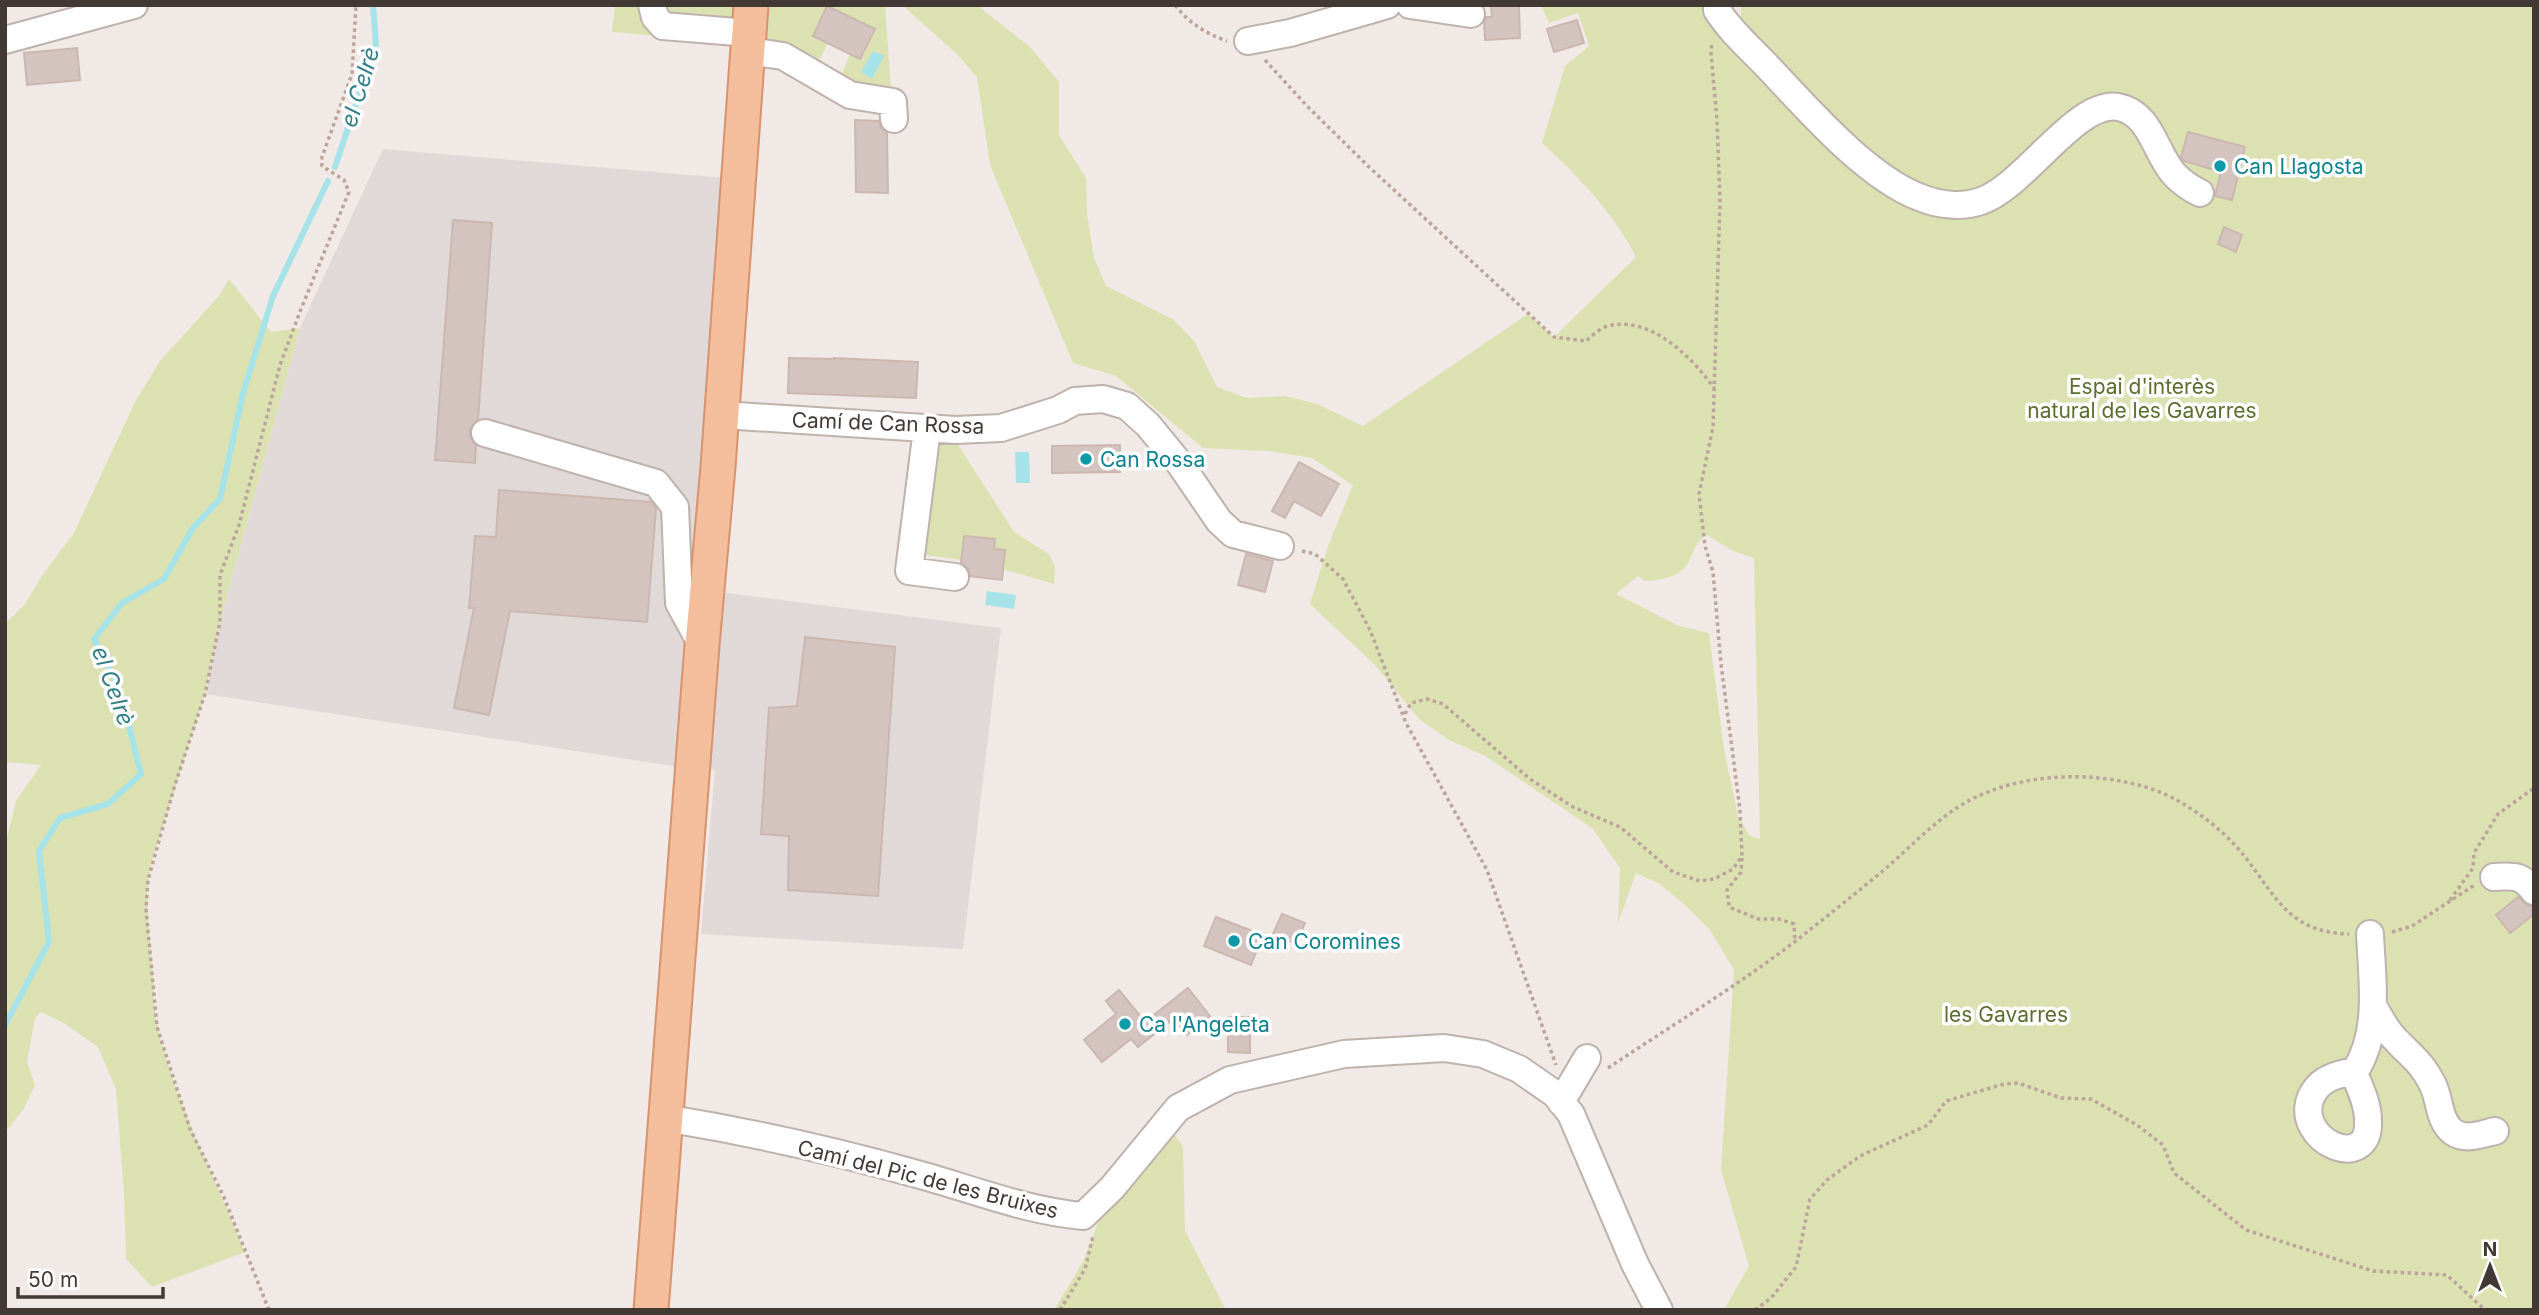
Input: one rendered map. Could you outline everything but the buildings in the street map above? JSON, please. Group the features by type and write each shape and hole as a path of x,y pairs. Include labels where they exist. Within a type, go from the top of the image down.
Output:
{"main road":[{"path":"651,1310 750,30"}],"street":[{"path":"5,40 75,13 134,5"},
{"path":"652,5 663,26 750,30 783,56 849,95 893,103 894,119"},
{"path":"1248,41 1277,36 1387,5"},
{"path":"1410,5 1471,14"},
{"path":"1717,10 1794,95 1856,156 1917,197 1939,204 1964,205 1981,202 2002,191 2080,119 2096,109 2112,107 2122,108 2143,122 2173,173 2186,186 2200,193"},
{"name":"Camí de Can Rossa","path":"722,415 927,429 1001,428 1058,410 1076,401 1103,399 1127,406 1148,425 1180,464 1219,522 1233,534 1280,546"},
{"path":"927,429 909,571 956,577"},
{"path":"485,433 656,483 675,507 680,603 702,645"},
{"path":"2354,1073 2363,1059 2370,1037 2373,1005 2370,934"},
{"path":"2373,1005 2383,1025 2417,1058 2427,1073 2437,1091 2446,1123 2454,1132 2467,1137 2495,1131"},
{"name":"Camí del Pic de les Bruixes","path":"665,1118 727,1128 916,1174 1050,1213 1083,1216 1178,1108 1230,1080 1343,1054 1444,1048 1464,1050 1483,1054 1519,1069 1555,1094 1571,1114 1635,1264 1659,1310"},
{"path":"1561,1102 1593,1066"}],"path":[{"path":"269,1310 223,1195 190,1129 157,1027 146,909 148,880 205,694 220,622 220,575 239,525 281,365 349,192 344,180 322,166 322,157 352,74 356,5"},
{"path":"1175,5 1188,22 1209,34 1227,41 1248,41 1307,106 1369,167 1554,337 1586,341 1605,326 1626,324 1665,338 1697,365 1714,389"},
{"path":"1717,10 1711,52 1720,201 1713,426 1699,494 1704,547 1713,572 1721,664 1740,810 1741,872 1727,890 1729,907 1758,919 1779,919 1794,924 1795,942"},
{"path":"1280,546 1315,554 1343,579 1370,630 1405,714 1406,723 1487,870 1555,1061 1561,1102"},
{"path":"1405,714 1411,703 1427,699 1443,704 1530,779 1573,807 1620,827 1673,873 1700,881 1714,879 1733,869 1742,856"},
{"path":"1593,1066 1795,942 1884,870 1947,814 1966,802 2010,784 2032,779 2074,776 2110,778 2145,787 2177,800 2210,822 2235,844 2282,908 2301,922 2344,934 2392,932 2412,926 2469,887 2519,878"},
{"path":"2446,905 2473,868 2474,853 2498,814 2534,788"},
{"path":"1755,1310 1771,1298 1796,1267 1810,1199 1827,1180 1860,1156 1928,1125 1946,1101 2004,1084 2018,1083 2061,1098 2091,1099 2137,1125 2163,1145 2174,1172 2246,1230 2373,1271 2446,1275 2485,1310"},
{"path":"1060,1310 1085,1269 1093,1234 1096,1203"}],"shaded area":[{"path":"383,149 725,178 720,592 1001,628 963,949 701,934 715,770 679,767 206,694 220,622 300,328"}],"green space":[{"path":"615,5 738,5 737,24 682,38 612,32"},
{"path":"767,5 885,5 891,90 839,81 850,54 860,59 875,29 827,6 813,35 828,43 815,68 764,47"},
{"name":"Espai d'interès natural de les Gavarres","path":"902,5 977,5 1030,47 1059,82 1059,135 1086,178 1087,214 1094,258 1106,286 1174,320 1194,341 1217,387 1247,398 1285,396 1317,404 1363,426 1528,314 1554,337 1636,257 1617,225 1594,196 1542,143 1565,66 1589,46 1578,13 1549,23 1541,5 1718,5 1741,37 1741,5 2534,5 2534,1310 1724,1310 1749,1266 1721,1170 1734,970 1710,930 1658,883 1636,873 1618,923 1620,868 1592,828 1485,756 1449,740 1420,720 1375,665 1310,604 1328,546 1353,485 1312,458 1270,451 1203,448 1116,376 1073,363 990,165 977,77 957,54","holes":["1707,535 1733,551 1754,558 1760,839 1750,836 1738,816 1724,750 1709,633 1679,626 1616,594 1638,576 1645,581 1678,573 1686,566 1699,541"]},
{"path":"229,279 271,332 300,328 220,622 205,694 152,860 148,910 155,1013 166,1058 186,1115 245,1252 152,1287 126,1259 116,1089 98,1047 64,1023 41,1012 35,1018 27,1062 35,1085 23,1110 5,1132 5,846 16,801 41,765 5,762 5,624 25,604 41,577 74,533 135,402 160,361 219,296"},
{"path":"934,441 957,443 1014,532 1049,554 1055,567 1054,584 1003,569 1005,550 994,549 995,539 964,536 961,560 919,554"},
{"path":"1175,1135 1183,1147 1185,1231 1226,1310 1054,1310 1084,1260 1104,1206 1159,1138"}],"water":[{"path":"873,51 884,56 872,79 861,72"},
{"path":"1015,452 1029,452 1030,483 1016,483"},
{"path":"987,591 1016,595 1014,609 985,605"}],"waterway":[{"name":"el Celrè","path":"335,167 376,44 373,5"},
{"name":"el Celrè","path":"5,1025 49,942 39,851 60,818 108,804 141,774 120,690 94,639 122,603 164,579 193,528 220,499 243,393 273,296 328,181"}],"place":[{"name":"Can Llagosta","path":"2220,166"},
{"name":"Can Rossa","path":"1086,459"},
{"name":"Can Coromines","path":"1234,941"},
{"name":"Ca l'Angeleta","path":"1125,1024"}],"park label":[{"name":"les Gavarres","path":"2006,1014"}]}
